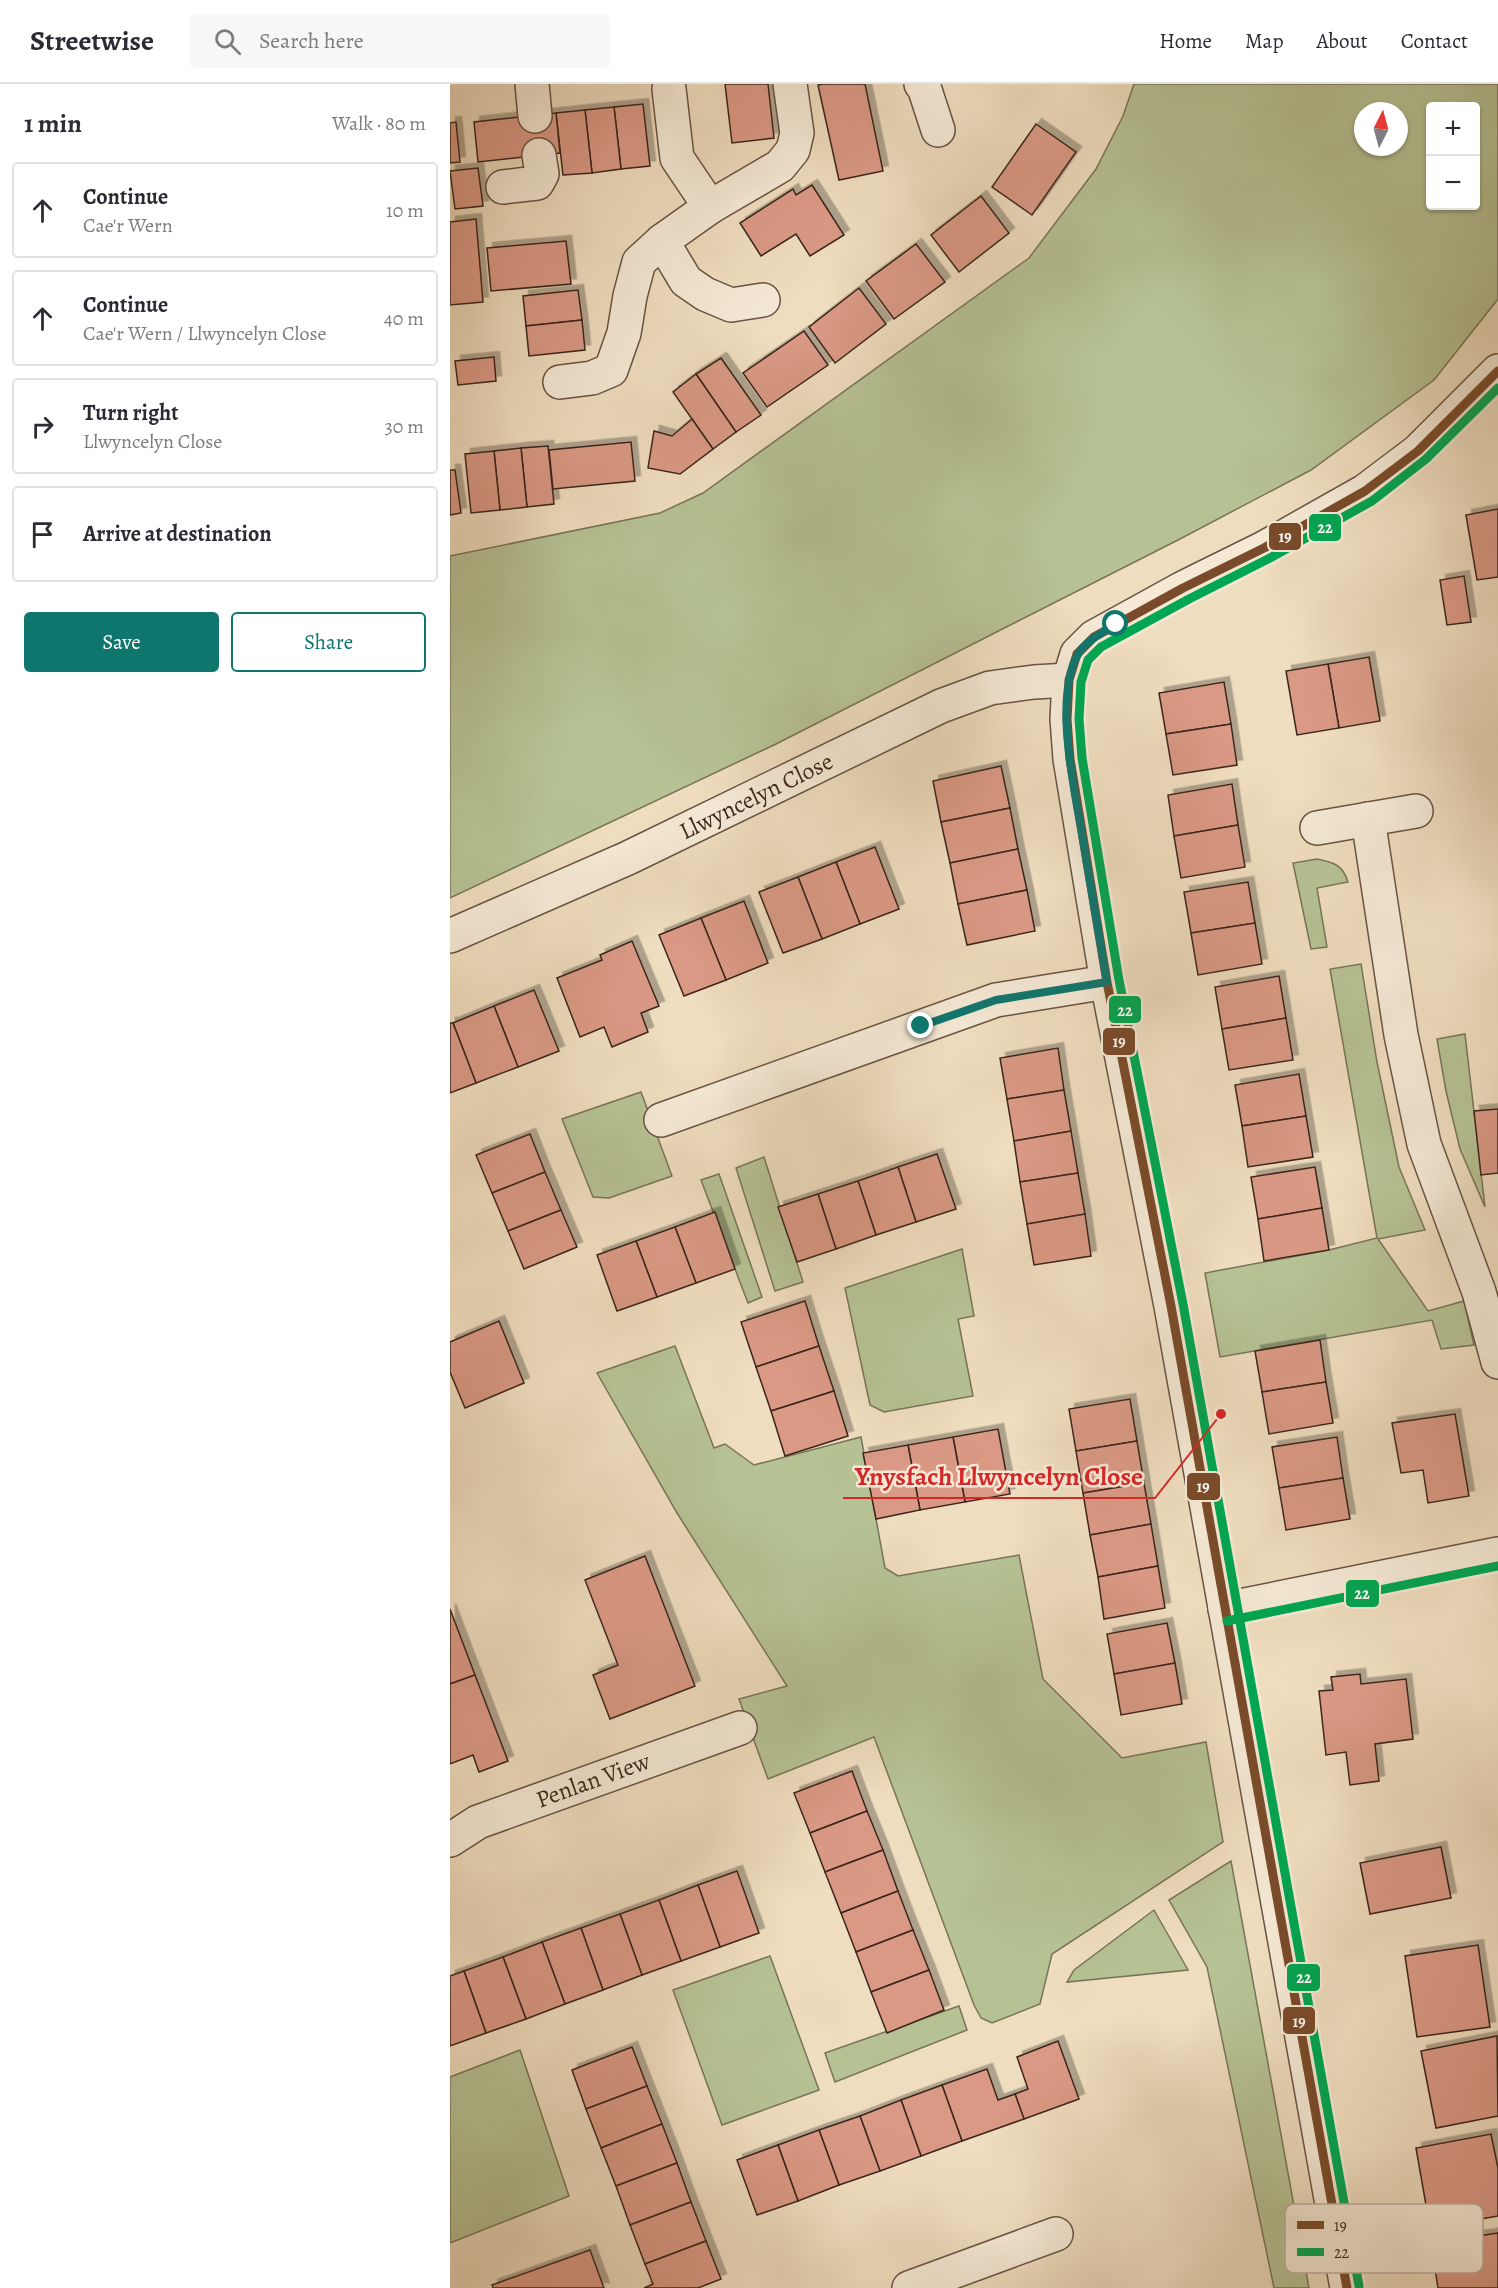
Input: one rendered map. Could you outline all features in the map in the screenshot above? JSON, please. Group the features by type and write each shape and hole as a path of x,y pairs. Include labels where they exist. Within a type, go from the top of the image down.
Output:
{"street":[{"path":"560,382 592,378 611,370 624,333 639,262 662,241 710,207 780,166 793,150 797,133 790,84"},
{"path":"921,84 938,130"},
{"path":"669,89 677,159 710,207"},
{"path":"503,187 537,183 542,174 539,155"},
{"path":"662,241 686,281 705,294 731,305 763,300"},
{"path":"1332,2204 1171,1306 1107,982 1070,759 1067,719 1069,680 1077,654 1094,638 1183,588 1264,548 1365,491 1418,451 1498,371"},
{"name":"Llwyncelyn Close","path":"450,936 628,858 941,706 990,688 1069,680"},
{"path":"1317,828 1416,811"},
{"path":"1368,819 1404,1055 1424,1144 1479,1292 1498,1362"},
{"path":"661,1120 996,1000 1107,982"},
{"path":"1225,1609 1498,1554"},
{"name":"Penlan View","path":"450,1840 478,1822 740,1728"},
{"path":"909,2288 1056,2234"},
{"path":"1344,2273 1347,2288"}],"green space":[{"path":"1134,84 1498,84 1498,299 1434,380 1311,470 776,744 450,898 450,556 660,513 703,493 1029,258 1096,169 1123,116"},
{"path":"1317,859 1337,865 1348,882 1317,888 1327,947 1311,949 1293,863"},
{"path":"1361,964 1377,1062 1399,1167 1425,1230 1378,1239 1428,1311 1464,1301 1474,1345 1441,1349 1432,1320 1220,1357 1205,1273 1329,1250 1377,1238 1330,969"},
{"path":"1465,1034 1485,1207 1460,1149 1446,1091 1437,1039"},
{"path":"641,1092 672,1176 609,1198 593,1197 562,1119"},
{"path":"764,1157 803,1282 775,1291 736,1168"},
{"path":"719,1174 762,1297 748,1303 701,1180"},
{"path":"962,1249 974,1316 958,1319 973,1396 884,1412 870,1405 845,1288"},
{"path":"675,1346 714,1448 725,1444 754,1465 861,1437 885,1568 898,1576 1019,1555 1043,1679 1122,1758 1206,1742 1223,1842 1052,1954 1040,2004 992,2023 981,2018 974,2005 874,1737 768,1779 739,1699 787,1686 677,1513 597,1373"},
{"path":"1231,1861 1294,2204 1285,2204 1285,2273 1306,2273 1309,2288 1274,2288 1207,1967 1169,1900"},
{"path":"1154,1910 1188,1970 1067,1982 1074,1970"},
{"path":"770,1956 819,2090 722,2125 673,1990"},
{"path":"959,2006 967,2030 835,2082 825,2053"},
{"path":"520,2050 569,2196 450,2243 450,2077"}],"building":[{"path":"725,84 768,84 774,138 732,143"},
{"path":"865,84 883,171 839,180 818,85"},
{"path":"643,104 650,166 621,169 614,107"},
{"path":"614,107 621,169 592,173 585,110"},
{"path":"585,110 592,173 563,175 556,113"},
{"path":"556,113 560,153 478,162 474,122"},
{"path":"456,122 460,162 450,163 450,123"},
{"path":"1036,124 1076,152 1032,215 992,187"},
{"path":"478,168 483,206 455,209 450,171"},
{"path":"812,185 844,235 810,256 796,234 761,256 740,223 793,189 796,195"},
{"path":"981,196 1009,233 959,272 931,235"},
{"path":"476,219 483,302 450,305 450,222"},
{"path":"566,241 571,284 491,291 487,248"},
{"path":"916,244 945,282 894,319 866,281"},
{"path":"859,288 886,324 835,363 809,327"},
{"path":"578,290 582,320 526,326 523,296"},
{"path":"582,320 585,350 529,356 526,326"},
{"path":"804,331 828,365 767,407 743,373"},
{"path":"494,357 496,381 458,385 455,361"},
{"path":"721,358 761,415 736,432 696,374"},
{"path":"696,374 736,432 713,449 673,392"},
{"path":"692,419 713,449 680,474 648,468 654,431 672,436"},
{"path":"631,442 635,481 553,489 549,450"},
{"path":"548,446 554,504 527,507 521,448"},
{"path":"521,448 527,507 500,510 494,451"},
{"path":"494,451 500,510 471,513 465,454"},
{"path":"450,470 455,470 461,513 450,515"},
{"path":"1498,509 1498,577 1477,580 1466,515"},
{"path":"1464,576 1471,622 1447,625 1440,580"},
{"path":"1369,657 1380,721 1339,728 1328,664"},
{"path":"1328,664 1339,728 1297,735 1286,671"},
{"path":"1224,682 1231,724 1166,734 1159,693"},
{"path":"1231,724 1237,765 1173,775 1166,734"},
{"path":"1001,766 1010,808 941,822 933,781"},
{"path":"1232,784 1238,825 1174,836 1168,795"},
{"path":"1010,808 1018,849 950,863 941,822"},
{"path":"1238,825 1245,867 1181,878 1174,836"},
{"path":"875,847 899,909 860,924 836,862"},
{"path":"1018,849 1027,890 958,904 950,863"},
{"path":"836,862 860,924 822,939 798,877"},
{"path":"798,877 822,939 783,953 759,892"},
{"path":"1248,882 1255,923 1191,933 1184,892"},
{"path":"1027,890 1035,931 967,945 958,904"},
{"path":"744,901 768,963 726,980 701,918"},
{"path":"701,918 726,980 684,996 659,935"},
{"path":"1255,923 1262,964 1198,975 1191,933"},
{"path":"632,941 659,1006 641,1013 648,1032 612,1047 604,1027 580,1037 557,978 602,960 600,955"},
{"path":"1279,976 1286,1018 1222,1029 1215,987"},
{"path":"534,990 559,1051 518,1067 494,1006"},
{"path":"494,1006 518,1067 476,1083 453,1023"},
{"path":"1286,1018 1293,1060 1229,1070 1222,1029"},
{"path":"450,1023 453,1023 476,1083 450,1093"},
{"path":"1058,1048 1064,1090 1007,1099 1000,1058"},
{"path":"1299,1074 1306,1116 1242,1126 1235,1085"},
{"path":"1064,1090 1071,1131 1014,1141 1007,1099"},
{"path":"1498,1109 1498,1173 1481,1175 1474,1111"},
{"path":"1306,1116 1313,1157 1248,1167 1242,1126"},
{"path":"1071,1131 1078,1173 1020,1182 1014,1141"},
{"path":"530,1134 545,1172 492,1193 476,1155"},
{"path":"937,1154 956,1209 916,1222 898,1167"},
{"path":"898,1167 916,1222 876,1235 858,1181"},
{"path":"1315,1167 1322,1208 1258,1219 1251,1177"},
{"path":"545,1172 561,1210 508,1231 492,1193"},
{"path":"1078,1173 1085,1214 1027,1224 1020,1182"},
{"path":"858,1181 876,1235 836,1249 818,1194"},
{"path":"818,1194 836,1249 797,1262 778,1207"},
{"path":"1322,1208 1329,1250 1264,1261 1258,1219"},
{"path":"561,1210 577,1247 524,1269 508,1231"},
{"path":"715,1212 735,1269 696,1283 675,1227"},
{"path":"1085,1214 1091,1256 1034,1265 1027,1224"},
{"path":"675,1227 696,1283 657,1297 636,1241"},
{"path":"636,1241 657,1297 617,1311 597,1255"},
{"path":"805,1301 819,1346 756,1367 741,1322"},
{"path":"499,1321 524,1383 465,1408 450,1372 450,1342"},
{"path":"1320,1340 1326,1382 1262,1392 1255,1351"},
{"path":"819,1346 834,1391 771,1411 756,1367"},
{"path":"1326,1382 1333,1423 1269,1434 1262,1392"},
{"path":"834,1391 848,1436 785,1456 771,1411"},
{"path":"1130,1399 1137,1441 1076,1451 1069,1409"},
{"path":"1455,1414 1469,1496 1428,1503 1423,1470 1401,1473 1392,1423"},
{"path":"998,1429 1010,1494 965,1502 953,1437"},
{"path":"953,1437 965,1502 920,1510 908,1445"},
{"path":"1337,1437 1343,1478 1279,1488 1272,1447"},
{"path":"1137,1441 1144,1483 1083,1493 1076,1451"},
{"path":"908,1445 920,1510 876,1519 863,1453"},
{"path":"1343,1478 1350,1519 1286,1530 1279,1488"},
{"path":"1144,1483 1151,1524 1090,1535 1083,1493"},
{"path":"1151,1524 1158,1566 1098,1577 1090,1535"},
{"path":"645,1556 695,1686 610,1719 593,1675 618,1665 585,1580"},
{"path":"1158,1566 1165,1608 1104,1619 1098,1577"},
{"path":"450,1609 475,1675 450,1684"},
{"path":"1167,1623 1175,1663 1114,1674 1107,1634"},
{"path":"1175,1663 1182,1704 1121,1715 1114,1674"},
{"path":"1360,1674 1361,1684 1406,1679 1413,1739 1375,1744 1379,1781 1350,1785 1346,1752 1326,1755 1319,1691 1333,1690 1331,1677"},
{"path":"475,1675 508,1761 479,1772 473,1755 450,1764 450,1684"},
{"path":"852,1771 867,1811 810,1833 794,1793"},
{"path":"867,1811 883,1850 825,1872 810,1833"},
{"path":"1441,1847 1451,1898 1370,1914 1360,1863"},
{"path":"883,1850 898,1891 841,1913 825,1872"},
{"path":"737,1871 759,1933 720,1947 698,1885"},
{"path":"698,1885 720,1947 681,1961 659,1900"},
{"path":"898,1891 913,1930 856,1952 841,1913"},
{"path":"659,1900 681,1961 642,1975 620,1914"},
{"path":"620,1914 642,1975 603,1990 581,1928"},
{"path":"581,1928 603,1990 565,2004 542,1942"},
{"path":"913,1930 929,1970 871,1992 856,1952"},
{"path":"542,1942 565,2004 526,2019 503,1957"},
{"path":"1478,1945 1490,2027 1417,2037 1405,1956"},
{"path":"503,1957 526,2019 486,2033 464,1971"},
{"path":"929,1970 944,2010 887,2033 871,1992"},
{"path":"464,1971 486,2033 450,2046 450,1976"},
{"path":"1497,2036 1498,2116 1436,2128 1421,2051"},
{"path":"1058,2041 1079,2099 1024,2119 1015,2094 1028,2089 1017,2057"},
{"path":"632,2047 647,2086 586,2109 572,2070"},
{"path":"987,2069 998,2100 1015,2094 1024,2119 962,2141 942,2085"},
{"path":"942,2085 962,2141 921,2156 901,2100"},
{"path":"647,2086 662,2124 601,2148 586,2109"},
{"path":"901,2100 921,2156 880,2171 860,2116"},
{"path":"860,2116 880,2171 839,2185 819,2130"},
{"path":"662,2124 677,2163 616,2186 601,2148"},
{"path":"819,2130 839,2185 798,2201 778,2145"},
{"path":"1491,2134 1498,2168 1498,2216 1483,2219 1483,2204 1426,2204 1416,2148"},
{"path":"778,2145 798,2201 757,2215 737,2160"},
{"path":"677,2163 691,2202 630,2225 616,2186"},
{"path":"691,2202 706,2241 645,2264 630,2225"},
{"path":"1498,2233 1498,2288 1438,2288 1436,2273 1483,2273 1483,2235"},
{"path":"706,2241 721,2279 698,2288 644,2288 653,2284 645,2264"},
{"path":"590,2250 604,2288 493,2288 492,2285"}],"transit line":[{"name":"19","path":"1332,2204 1171,1306 1107,982 1070,759 1067,719 1069,680 1077,654 1094,637 1183,588 1264,548 1365,491 1418,451 1498,371"},
{"name":"22","path":"1344,2204 1183,1304 1119,980 1082,758 1079,719 1081,682 1088,660 1101,647 1270,558 1372,501 1426,459 1498,388"},
{"name":"22","path":"1227,1621 1498,1566"},
{"name":"19","path":"1344,2273 1347,2288"},
{"name":"22","path":"1357,2273 1359,2286"}],"place":[{"name":"Ynysfach Llwyncelyn Close","path":"1221,1414"}],"route":[{"path":"921,1026 996,1000 1107,982 1070,759 1067,719 1069,680 1077,654 1094,638 1116,624"}]}
